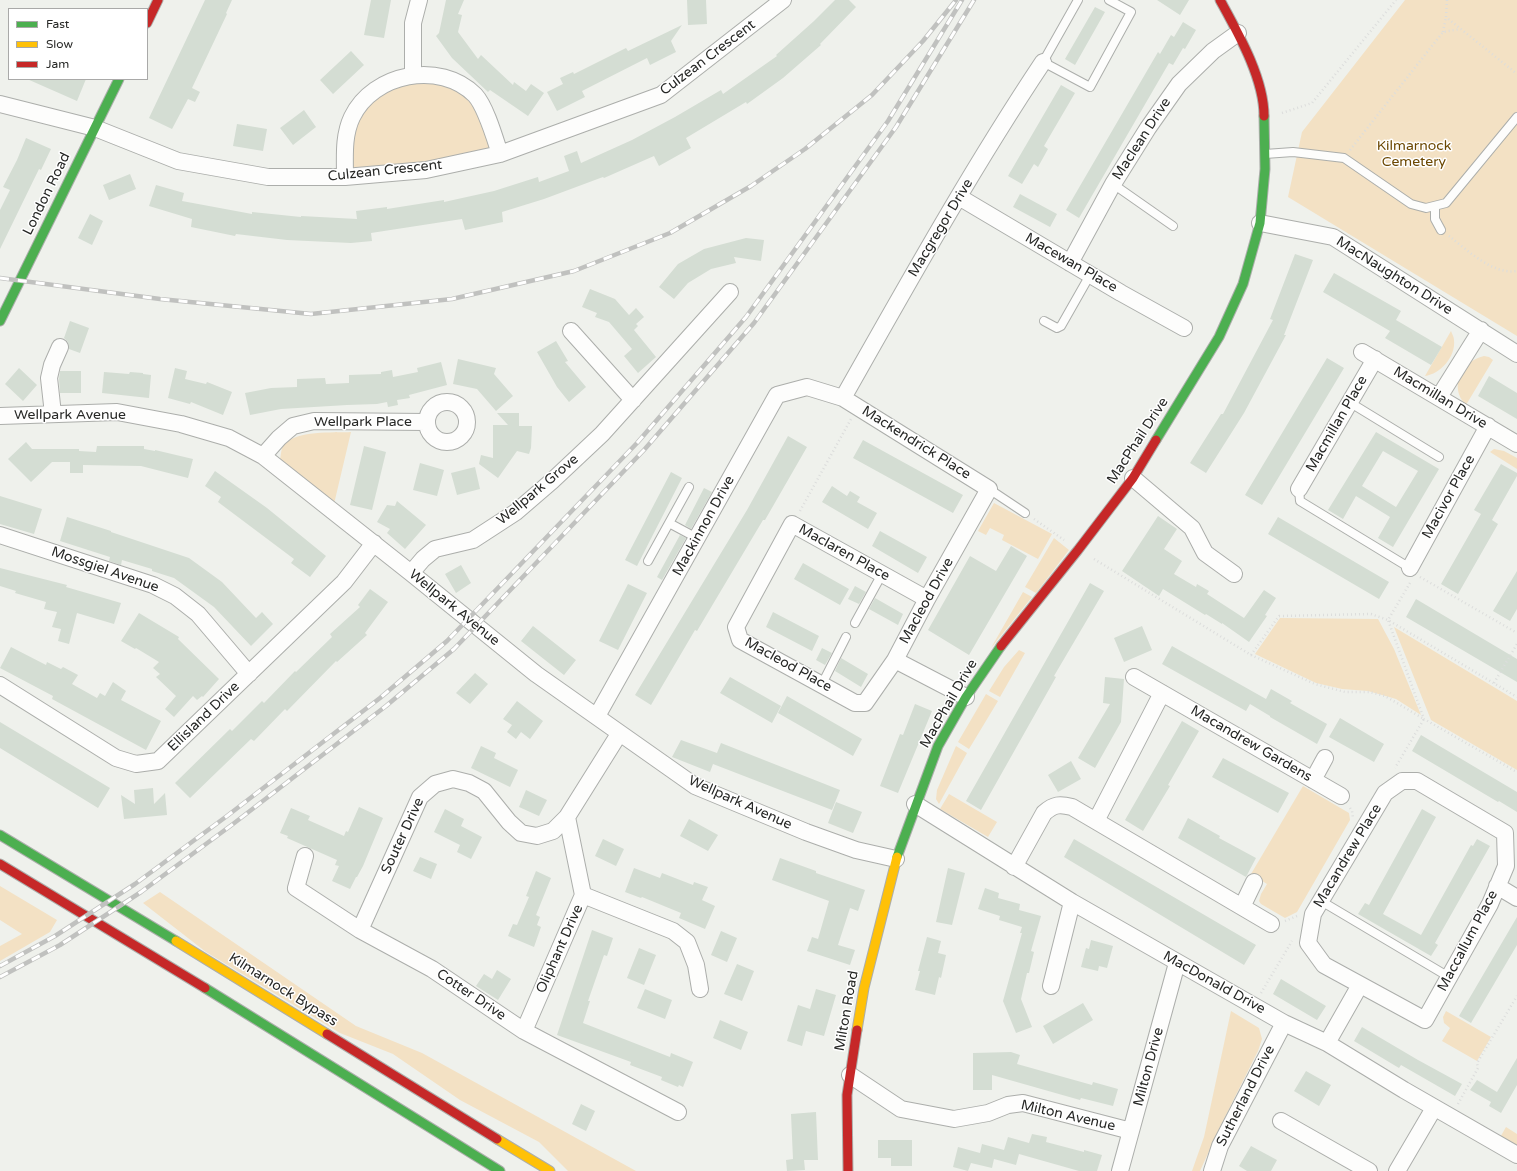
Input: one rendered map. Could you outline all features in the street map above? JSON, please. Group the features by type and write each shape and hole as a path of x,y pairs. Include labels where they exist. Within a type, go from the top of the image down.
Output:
{"main road":[{"path":"148,21 158,0"},
{"name":"MacPhail Drive","path":"896,859 915,804 938,746 966,697 994,655 1078,550 1133,478 1219,337 1243,284 1260,223 1265,168 1264,105 1253,67 1238,33 1220,0"},
{"name":"London Road","path":"0,321 119,80"},
{"name":"Kilmarnock Bypass","path":"0,835 550,1171"},
{"name":"Milton Road","path":"848,1171 847,1095 850,1075 864,988 896,859"},
{"path":"0,864 164,963 500,1171"}],"street":[{"path":"413,75 413,23 419,0"},
{"name":"Culzean Crescent","path":"0,104 95,128 178,161 268,177 345,177 426,170 500,154 661,95 781,1"},
{"name":"Maclean Drive","path":"1070,263 1113,184 1148,128 1179,84 1213,50 1238,33"},
{"name":"Macgregor Drive","path":"843,398 935,236 1043,62"},
{"path":"345,177 345,136 352,116 365,99 381,85 413,75 432,75 457,82 475,96 488,118 500,154"},
{"name":"Macewan Place","path":"959,197 1090,275 1184,328"},
{"name":"MacNaughton Drive","path":"1260,223 1333,237 1482,330 1517,354"},
{"name":"Wellpark Grove","path":"411,573 423,559 435,549 473,540 516,512 552,481 602,434 730,292"},
{"path":"571,330 632,400"},
{"path":"1439,397 1482,330"},
{"path":"53,414 49,378 52,365 60,347"},
{"name":"Macmillan Drive","path":"1369,356 1517,444"},
{"name":"Macmillan Place","path":"1299,489 1349,402 1369,356"},
{"name":"Mackinnon Drive","path":"596,716 777,395 807,387 843,398"},
{"name":"Mackendrick Place","path":"843,398 989,489"},
{"name":"Wellpark Avenue","path":"0,416 117,412 181,424 229,438 263,456 374,543 536,674 619,734 695,786 806,832 856,850 896,859"},
{"name":"Wellpark Place","path":"263,456 279,438 293,426 314,421 427,422"},
{"name":"Macivor Place","path":"1413,571 1488,426"},
{"path":"1133,478 1192,528 1205,554 1234,574"},
{"name":"Macleod Drive","path":"855,703 865,703 895,660 927,599 989,489"},
{"name":"Maclaren Place","path":"763,576 792,524 927,599"},
{"name":"Mossgiel Avenue","path":"0,535 153,584 175,596 198,614 249,674"},
{"name":"Ellisland Drive","path":"0,685 116,758 136,764 158,761 344,582 374,543"},
{"name":"Macleod Place","path":"763,576 736,627 740,640 855,703"},
{"path":"895,660 966,697"},
{"name":"Macandrew Gardens","path":"1134,677 1341,796"},
{"path":"1096,821 1162,693"},
{"name":"Souter Drive","path":"360,930 420,797 435,784 453,779 469,783 484,791 509,822 521,833 537,836 553,832 567,817 619,734"},
{"path":"1313,780 1325,758"},
{"name":"Macandrew Place","path":"1360,985 1324,965 1308,943 1313,914 1385,793 1402,781 1417,781 1466,809"},
{"name":"MacDonald Drive","path":"915,804 1072,902 1284,1023 1327,1043 1434,1108 1517,1155"},
{"path":"1014,867 1044,813 1050,807 1057,804 1068,806 1271,924"},
{"name":"Maccallum Place","path":"1360,985 1425,1020 1490,904 1506,866 1505,833 1466,809"},
{"name":"Oliphant Drive","path":"524,1031 583,895 567,817"},
{"name":"Cotter Drive","path":"305,856 296,888 360,930 432,969 524,1031 678,1112"},
{"path":"1242,906 1254,882"},
{"path":"1497,886 1517,898"},
{"path":"583,895 673,931 687,942 696,965 700,989"},
{"path":"1051,986 1072,902"},
{"name":"Milton Drive","path":"1120,1171 1177,963"},
{"path":"1327,1043 1360,985"},
{"name":"Sutherland Drive","path":"1212,1171 1220,1146 1284,1023"},
{"name":"Milton Avenue","path":"850,1075 901,1108 954,1119 988,1113 1008,1105 1023,1103 1131,1131"},
{"path":"1397,1171 1434,1108"},
{"path":"1281,1121 1369,1171"}],"lane":[{"path":"1078,0 1043,62 1090,87 1131,12 1109,0"},
{"path":"1265,154 1293,152 1344,158 1412,204 1426,208 1446,203 1517,117"},
{"path":"1113,184 1173,226"},
{"path":"1435,206 1435,219 1441,230"},
{"path":"1044,322 1057,328 1061,326 1090,275"},
{"path":"1349,402 1439,457"},
{"path":"648,561 689,487"},
{"path":"989,489 1025,513"},
{"path":"1299,489 1300,501 1413,571"},
{"path":"669,523 697,538"},
{"path":"855,623 882,574"},
{"path":"822,684 846,637"},
{"path":"1321,901 1449,976"}],"path":[{"path":"1264,119 1312,104 1396,0"},
{"path":"1344,158 1443,32 1447,0"},
{"path":"1446,17 1517,74"},
{"path":"1443,32 1460,29"},
{"path":"1441,230 1487,264 1510,272 1517,271"},
{"path":"792,524 858,407"},
{"path":"1025,513 1078,550 1252,655 1315,684 1346,692 1370,692 1385,696 1517,772"},
{"path":"1424,719 1388,620 1413,571 1517,633"},
{"path":"1252,655 1279,616 1371,614 1388,620 1517,697"},
{"path":"1494,683 1517,644"},
{"path":"1451,1117 1478,1068 1477,1063 1517,996"}],"green space":[{"name":"Kilmarnock Cemetery","path":"1405,0 1517,0 1517,336 1288,197 1302,132"},
{"path":"413,75 475,96 500,154 345,177 345,136 365,99"},
{"path":"1451,331 1454,339 1454,346 1450,358 1446,364 1436,372 1425,376"},
{"path":"1484,356 1493,360 1466,405 1458,390 1460,376 1469,363"},
{"path":"351,432 334,504 280,460 283,446 290,440 297,437 315,433"},
{"path":"1494,449 1504,451 1517,458 1517,469 1490,452"},
{"path":"994,503 1052,534 1038,559 1002,540 1004,535 990,528 986,535 978,531"},
{"path":"1054,538 1069,550 1036,593 1025,587"},
{"path":"1023,592 1032,597 991,648"},
{"path":"1280,618 1378,619 1394,649 1421,715 1396,699 1368,691 1342,689 1316,683 1255,654"},
{"path":"1394,627 1517,701 1517,770 1431,720"},
{"path":"1019,650 1025,653 1000,697 989,691 1004,667"},
{"path":"986,694 998,701 969,749 958,742"},
{"path":"956,746 967,753 939,804 936,799 937,790"},
{"path":"1303,786 1349,813 1350,820 1297,912 1285,918 1261,904 1259,901 1261,894 1267,884 1251,874"},
{"path":"949,794 997,822 988,837 940,809"},
{"path":"0,886 57,920 50,932 0,961 0,946 22,934 0,920"},
{"path":"160,892 356,1026 422,1053 636,1171 568,1171 539,1142 460,1100 393,1054 340,1033 206,952 143,903"},
{"path":"1231,1011 1259,1028 1262,1039 1258,1051 1200,1171 1192,1171 1204,1137"},
{"path":"1446,1011 1491,1037 1477,1061 1442,1041 1450,1028 1444,1023 1443,1017"},
{"path":"1506,1127 1517,1134 1517,1148 1498,1141"}],"building":[{"path":"205,0 232,0 226,13 227,14 192,88 200,92 195,102 188,99 172,129 149,118"},
{"path":"371,0 391,0 384,38 364,35"},
{"path":"446,0 464,0 458,14 462,15 458,32 478,59 481,55 513,85 514,82 526,91 531,84 544,93 528,116 490,90 488,92 452,58 436,36 439,33"},
{"path":"687,0 706,0 707,24 688,25"},
{"path":"835,0 849,0 856,7 820,44 821,45 783,78 747,104 746,102 686,138 691,148 659,166 654,156 604,178 603,177 544,199 502,212 503,222 465,230 462,219 371,233 372,241 351,243 287,240 236,234 235,236 191,227 192,219 149,206 156,185 184,193 182,201 252,214 252,212 301,217 357,219 356,211 387,207 387,209 444,200 444,202 494,191 538,177 539,182 569,171 564,156 577,151 581,163 632,140 721,90 723,94 777,56 776,55"},
{"path":"1157,0 1189,0 1180,15"},
{"path":"1095,7 1105,12 1075,65 1065,59"},
{"path":"1183,22 1196,30 1185,49 1183,48 1173,65 1169,63 1079,218 1066,210 1158,52 1160,54 1171,35 1174,37"},
{"path":"682,25 671,41 676,52 650,65 647,58 582,91 585,97 557,111 547,92 563,84 560,78 573,72 574,74 626,48 628,51"},
{"path":"351,51 364,65 333,94 320,80"},
{"path":"29,80 86,80 77,101"},
{"path":"1061,85 1075,93 1044,146 1048,149 1038,167 1034,164 1022,184 1008,176"},
{"path":"304,110 316,127 293,145 280,128"},
{"path":"237,124 267,129 263,151 233,146"},
{"path":"26,138 51,149 41,170 39,169 0,249 0,210 10,190 3,187 17,160"},
{"path":"130,174 136,189 109,200 103,185"},
{"path":"1020,194 1057,214 1050,227 1013,207"},
{"path":"90,214 103,221 92,245 78,238"},
{"path":"746,238 764,240 761,261 734,257 736,263 711,269 688,283 674,299 659,287 678,264 704,249"},
{"path":"1295,254 1313,260 1284,335 1286,335 1244,413 1206,473 1190,463 1221,414 1223,414 1273,320 1270,319"},
{"path":"1334,273 1401,311 1396,320 1442,347 1431,365 1385,338 1390,331 1323,292"},
{"path":"590,289 615,299 629,315 636,308 644,317 636,324 638,326 634,330 656,357 638,373 624,356 632,349 609,322 595,317 597,313 582,307"},
{"path":"70,321 89,328 80,353 69,349 68,342 64,338"},
{"path":"556,341 568,361 565,362 586,387 569,402 557,387 537,352"},
{"path":"1327,358 1344,368 1262,505 1245,495"},
{"path":"458,359 496,368 494,374 513,396 496,411 477,389 453,384"},
{"path":"441,362 447,385 409,395 410,398 397,400 398,405 388,407 387,402 377,404 281,409 250,415 245,393 271,388 297,387 297,379 325,378 326,384 349,383 349,375 381,374 381,372 392,370 393,377 418,372 417,368"},
{"path":"19,368 37,385 23,401 5,384"},
{"path":"175,368 187,371 185,379 206,384 207,382 232,392 223,415 191,402 190,404 168,398"},
{"path":"60,371 81,371 81,393 60,393"},
{"path":"104,372 129,374 130,372 151,375 149,398 102,393"},
{"path":"1489,376 1517,393 1517,419 1478,396"},
{"path":"497,413 519,413 519,426 532,426 531,448 529,454 517,451 498,478 479,464 481,455 493,458 493,425 508,425"},
{"path":"1376,432 1439,469 1393,547 1378,538 1390,517 1356,496 1343,519 1328,510","holes":["1383,451 1418,471 1396,507 1362,486"]},
{"path":"788,436 807,447 765,520 763,520 697,631 695,630 651,705 635,695 747,510"},
{"path":"863,440 963,495 953,513 853,458"},
{"path":"26,442 32,449 79,449 79,451 96,452 97,446 144,446 144,449 155,450 193,459 188,478 141,466 83,465 83,473 70,473 70,462 52,462 31,482 8,459"},
{"path":"364,446 386,452 372,510 350,505"},
{"path":"420,463 444,470 437,496 413,490"},
{"path":"1501,464 1517,473 1517,476 1492,520 1498,524 1458,594 1441,584 1481,514 1474,510"},
{"path":"475,467 480,489 457,495 451,473"},
{"path":"215,471 267,508 326,556 310,577 291,563 294,559 218,502 221,497 205,486"},
{"path":"671,472 682,478 637,566 625,560"},
{"path":"832,486 847,496 850,491 860,497 857,502 877,513 868,529 822,502"},
{"path":"704,488 712,492 691,529 685,525"},
{"path":"0,496 42,509 34,534 0,524"},
{"path":"397,501 426,525 405,549 387,533 390,529 377,522 387,505 395,506"},
{"path":"1158,516 1177,529 1164,549 1182,561 1174,574 1196,587 1197,584 1209,591 1207,594 1244,618 1264,590 1276,598 1265,615 1267,616 1249,642 1222,623 1206,614 1205,615 1163,589 1159,596 1122,571"},
{"path":"67,517 189,558 222,582 256,618 262,612 273,624 251,646 214,607 174,578 152,571 152,569 122,560 121,565 109,561 110,557 60,541"},
{"path":"1278,517 1389,582 1379,599 1268,534"},
{"path":"880,531 927,557 918,573 872,546"},
{"path":"680,535 686,538 662,580 657,577"},
{"path":"1011,546 1027,556 969,655 928,630 970,556 996,571"},
{"path":"803,563 849,589 840,605 794,579"},
{"path":"461,565 471,583 456,593 445,574"},
{"path":"0,568 67,585 66,587 121,603 114,624 77,613 69,644 58,641 61,629 52,627 57,612 44,609 46,602 15,593 16,591 0,586"},
{"path":"1517,571 1517,609 1510,621 1493,611"},
{"path":"1090,583 1104,591 1054,676 1056,677 981,810 966,801"},
{"path":"628,584 647,593 618,650 599,641"},
{"path":"855,586 866,592 859,604 848,599"},
{"path":"370,589 388,602 365,633 367,635 337,662 336,661 287,711 285,709 254,741 251,739 190,798 175,783 230,729 232,731 262,701 264,703 295,671 296,672 332,637 330,634 360,607 358,605"},
{"path":"875,598 903,614 898,625 869,609"},
{"path":"1416,599 1517,659 1517,682 1406,617"},
{"path":"773,612 819,636 812,651 766,627"},
{"path":"139,613 179,637 178,639 219,679 203,697 202,696 197,700 193,696 174,717 165,709 176,696 156,677 160,674 153,668 159,662 121,641"},
{"path":"533,626 576,660 564,675 521,641"},
{"path":"1142,626 1152,650 1124,662 1114,638"},
{"path":"1172,646 1266,699 1271,689 1292,701 1290,703 1327,724 1317,744 1250,704 1246,711 1162,664"},
{"path":"11,647 46,665 47,662 61,669 63,667 78,675 72,684 97,698 100,693 105,696 113,682 126,691 121,700 161,721 146,750 52,699 53,696 0,668"},
{"path":"822,648 832,653 825,665 816,660"},
{"path":"841,658 868,674 861,687 835,671"},
{"path":"475,673 488,684 470,704 456,693"},
{"path":"730,677 781,706 772,723 720,693"},
{"path":"1105,677 1124,679 1121,722 1095,768 1078,758 1110,704 1103,703"},
{"path":"787,696 862,739 853,756 778,713"},
{"path":"517,701 543,721 530,739 521,732 516,739 507,732 512,725 503,719"},
{"path":"915,704 932,711 898,793 880,786 900,734 903,735"},
{"path":"1340,718 1384,744 1374,762 1329,737"},
{"path":"1182,721 1199,731 1168,785 1170,786 1143,831 1125,820"},
{"path":"0,722 110,788 98,808 0,748"},
{"path":"1421,735 1517,792 1517,812 1412,751"},
{"path":"681,740 717,753 721,743 840,790 832,810 713,764 710,772 672,757"},
{"path":"481,746 496,753 494,758 518,770 510,787 471,768"},
{"path":"1223,758 1289,793 1278,813 1212,777"},
{"path":"1071,761 1081,779 1058,792 1048,775"},
{"path":"153,788 154,804 165,793 167,815 124,819 121,795 135,804 134,790"},
{"path":"526,790 547,800 539,816 519,807"},
{"path":"836,802 862,812 853,833 828,823"},
{"path":"359,807 383,818 363,866 350,889 332,881 339,866 335,865 337,860 287,838 288,836 280,833 291,808 310,816 308,820 344,836 346,831 348,832"},
{"path":"445,809 464,819 461,826 482,837 471,859 457,852 460,845 434,832"},
{"path":"1422,809 1436,817 1383,914 1421,935 1471,845 1473,846 1477,839 1490,846 1435,943 1438,945 1431,956 1358,914 1365,903 1369,905"},
{"path":"1188,818 1220,836 1219,838 1256,858 1246,877 1178,838"},
{"path":"689,819 718,835 708,851 680,836"},
{"path":"603,839 624,849 616,866 595,856"},
{"path":"1074,839 1256,945 1244,965 1064,857"},
{"path":"420,857 437,864 431,879 413,871"},
{"path":"780,858 816,871 816,873 865,890 858,911 850,908 838,945 855,950 850,965 807,951 812,937 818,939 829,901 772,880"},
{"path":"634,868 660,878 662,873 693,885 694,882 708,887 702,900 715,906 705,929 679,918 681,913 642,897 641,898 625,892"},
{"path":"948,868 965,873 952,925 936,922"},
{"path":"536,871 551,878 536,915 540,917 537,925 541,927 534,947 508,936 513,924 517,925 529,897 526,896"},
{"path":"985,888 999,893 998,898 1020,904 1019,910 1041,916 1031,951 1034,952 1029,973 1027,973 1021,999 1032,1027 1016,1033 1003,1001 1022,933 1020,933 1022,927 999,920 1000,916 978,909"},
{"path":"1517,917 1517,945 1471,1023 1459,1016"},
{"path":"592,930 613,938 607,956 604,955 588,1001 590,1001 583,1023 670,1057 671,1053 693,1062 683,1087 679,1085 678,1087 661,1080 662,1077 630,1065 631,1062 557,1035"},
{"path":"721,931 737,938 727,962 711,955"},
{"path":"927,937 941,941 938,953 946,955 941,978 939,977 935,995 915,990 920,971 918,971"},
{"path":"1091,940 1113,946 1107,968 1099,966 1098,971 1081,967 1086,948 1089,949"},
{"path":"639,948 656,955 644,985 627,978"},
{"path":"737,964 754,971 742,1001 724,994"},
{"path":"497,970 511,979 498,1000 476,986 484,974 492,979"},
{"path":"1281,979 1326,1006 1317,1020 1273,994"},
{"path":"645,989 672,1000 665,1019 637,1008"},
{"path":"816,989 836,995 824,1036 806,1031 802,1046 787,1041 798,1005 810,1009"},
{"path":"1083,1003 1093,1020 1053,1044 1043,1026"},
{"path":"720,1020 748,1032 741,1050 713,1038"},
{"path":"1362,1027 1462,1084 1455,1096 1401,1065 1399,1068 1354,1041"},
{"path":"1011,1052 1020,1055 1017,1064 1092,1085 1093,1082 1118,1089 1113,1106 1081,1098 1080,1100 992,1075 992,1090 973,1090 973,1053"},
{"path":"1517,1058 1517,1085 1501,1113 1489,1106 1491,1102 1470,1090 1477,1080 1497,1092"},
{"path":"1306,1071 1331,1085 1319,1106 1294,1091"},
{"path":"581,1104 595,1111 586,1131 572,1124"},
{"path":"816,1112 818,1160 804,1160 805,1170 787,1171 786,1160 793,1159 791,1114"},
{"path":"1032,1134 1047,1137 1046,1142 1102,1155 1097,1171 1079,1171 1019,1154 1016,1165 994,1159 992,1168 971,1163 968,1171 953,1167 958,1147 980,1153 982,1144 1004,1150 1008,1137 1029,1143"},
{"path":"878,1140 912,1140 912,1166 891,1166 891,1158 878,1158"},
{"path":"1251,1146 1277,1160 1271,1171 1247,1171 1239,1166"}],"railway":[{"path":"0,278 160,299 311,314 452,299 574,271 670,233 751,186 805,149 872,95 923,41 956,0"},
{"path":"0,966 55,936 135,884 227,816 380,698 447,641 637,443 746,317 888,121 962,0"},
{"path":"0,977 60,945 141,892 233,824 386,706 454,649 644,450 754,323 896,127 974,0"}],"traffic: fast":[{"path":"0,321 119,80"},
{"path":"1156,440 1219,337 1243,284 1260,223 1265,169 1264,116"},
{"path":"897,857 938,746 966,697 1001,646"},
{"path":"0,835 176,941"},
{"path":"205,988 500,1171"}],"traffic: slow":[{"path":"857,1030 864,988 897,857"},
{"path":"176,941 327,1034"},
{"path":"497,1139 550,1171"}],"traffic: jam":[{"path":"148,21 158,0"},
{"path":"1220,0 1242,41 1255,71 1260,86 1264,116"},
{"path":"1001,646 1078,550 1133,478 1156,440"},
{"path":"0,864 205,988"},
{"path":"848,1171 847,1095 857,1030"},
{"path":"327,1034 497,1139"}]}
